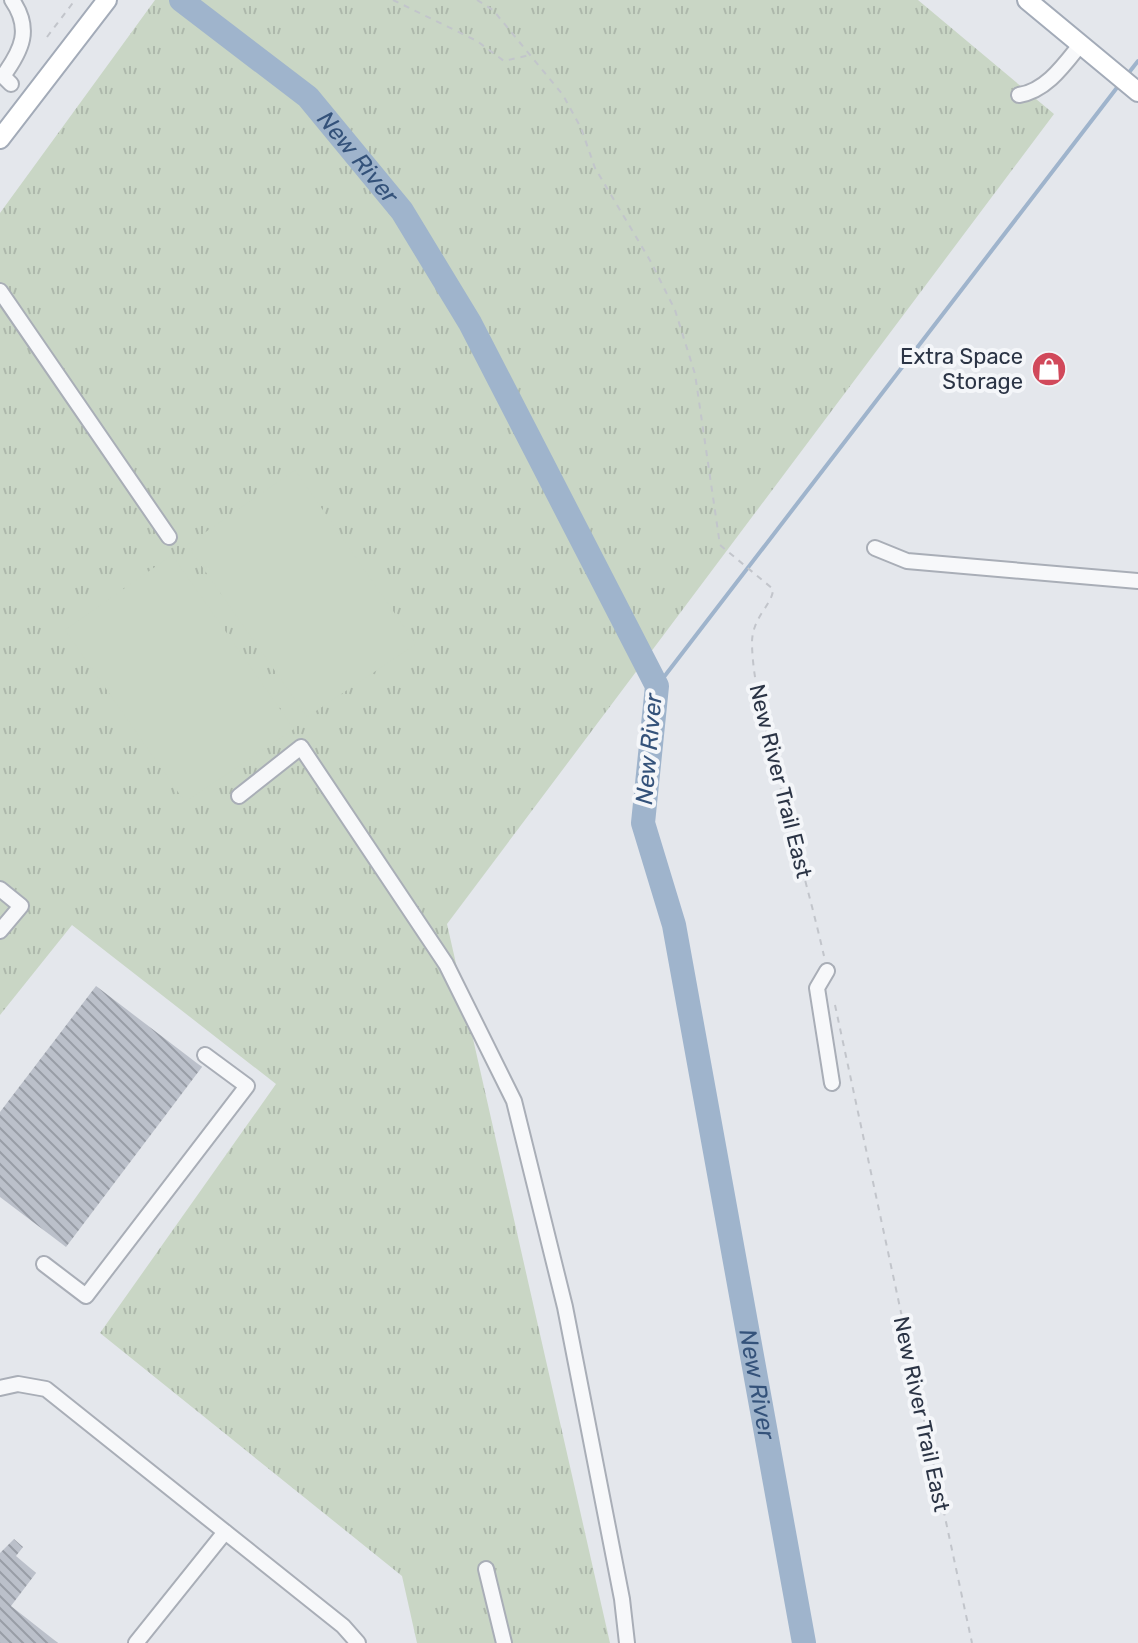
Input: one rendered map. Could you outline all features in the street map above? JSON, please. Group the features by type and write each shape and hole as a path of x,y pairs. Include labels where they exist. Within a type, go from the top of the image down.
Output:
{"main road":[{"path":"0,139 107,0"},
{"path":"1027,0 1138,92"}],"lane":[{"path":"11,84 3,76 23,45 25,31 12,0"},
{"path":"1019,95 1040,87 1080,45"},
{"path":"0,291 169,537"},
{"path":"875,548 907,561 1138,581"},
{"path":"239,796 301,747 446,964 514,1101 565,1307 622,1599 627,1643"},
{"path":"0,889 21,906 0,931"},
{"path":"827,971 817,988 832,1083"},
{"path":"44,1264 86,1296 247,1086 205,1055"},
{"path":"0,1388 18,1384 46,1389 343,1626 358,1643"},
{"path":"136,1643 225,1532"},
{"path":"486,1569 504,1643"}],"path":[{"path":"47,37 75,0"},
{"path":"393,0 477,41 504,61 531,55"},
{"name":"New River Trail East","path":"477,0 493,10 563,95 581,128 595,168 651,262 675,310 695,374 720,545 773,589 773,595 753,627 753,667 775,770 827,971"},
{"name":"New River Trail East","path":"834,1000 972,1643"}],"green space":[{"path":"155,0 918,0 1054,114 447,924 610,1643 417,1643 402,1576 100,1333 276,1084 72,925 0,1015 0,213"},
{"path":"295,470 416,644 307,717 187,545"},
{"path":"172,555 294,729 185,802 65,630"}],"building":[{"path":"96,986 202,1067 66,1247 0,1197 0,1112"},
{"path":"14,1539 23,1547 16,1556 36,1573 11,1606 58,1643 0,1643 0,1553"}],"waterway":[{"name":"New River","path":"181,0 308,97 402,211 470,323 657,686 643,823 674,925 804,1643"},
{"path":"1127,75 1138,61"},
{"path":"657,686 1119,85"}],"place":[{"name":"Extra Space Storage","path":"1049,369"}]}
